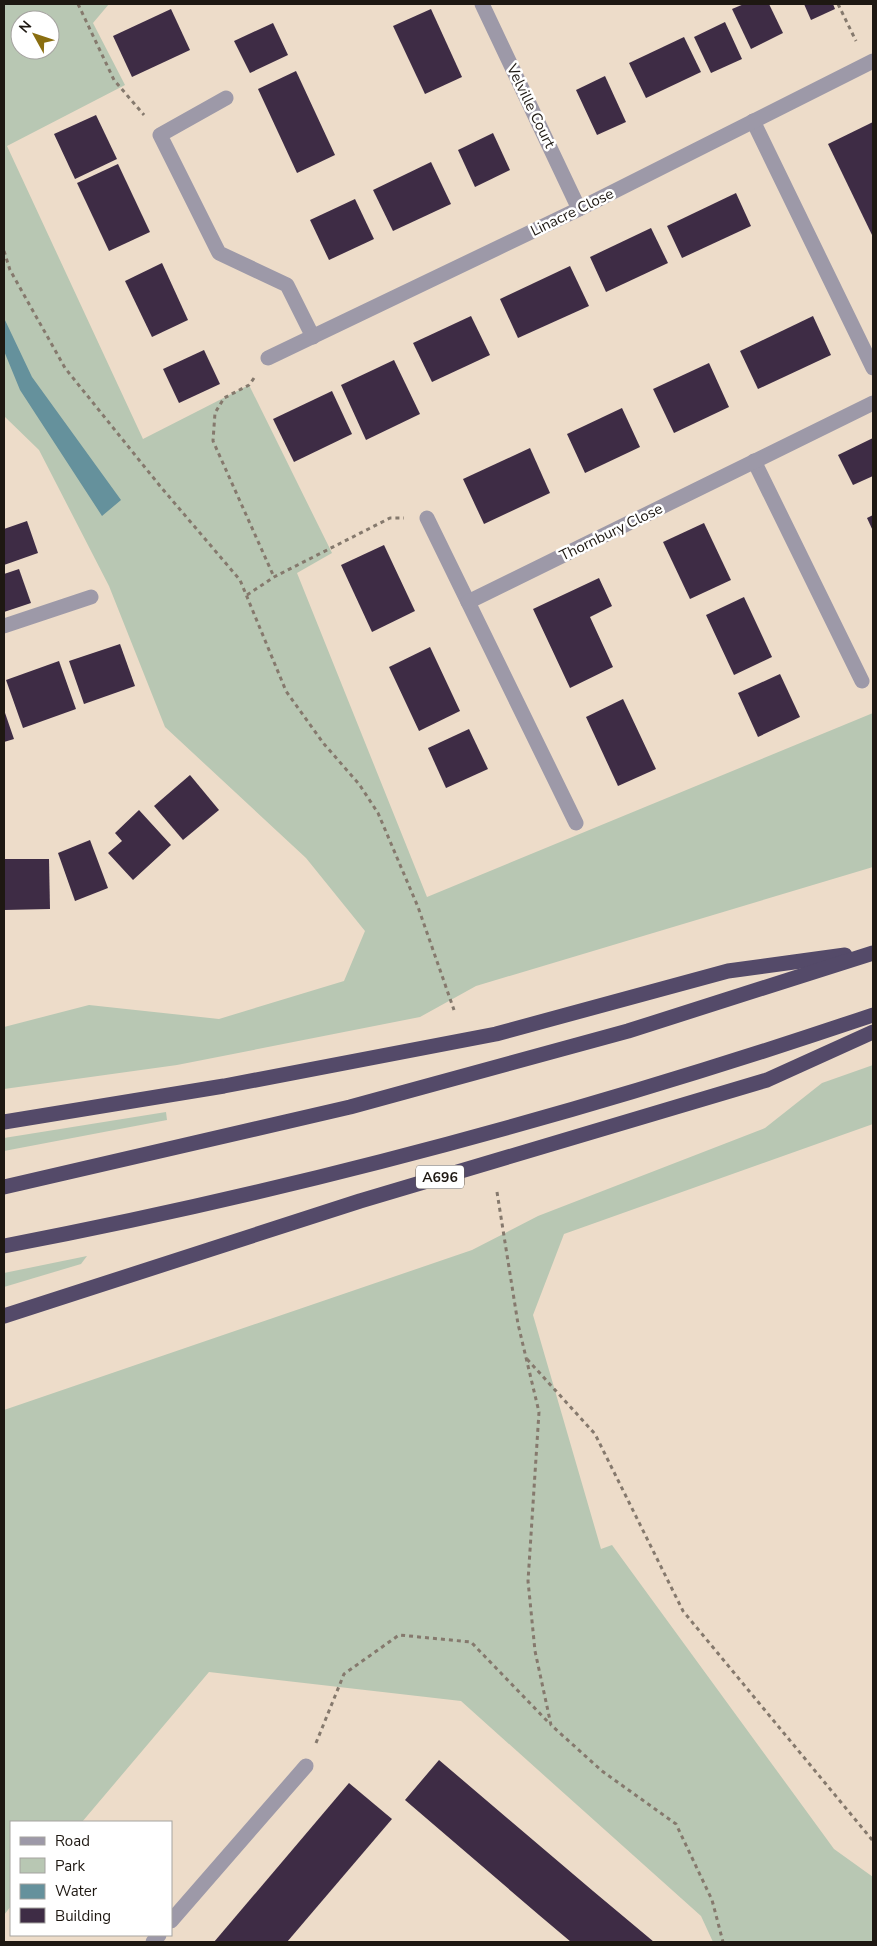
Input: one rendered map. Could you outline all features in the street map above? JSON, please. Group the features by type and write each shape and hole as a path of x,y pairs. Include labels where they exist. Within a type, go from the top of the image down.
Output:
{"highway":[{"path":"4,1122 224,1086 496,1034 728,971 873,952"},
{"path":"4,1187 350,1107 628,1031 873,952"},
{"name":"A696","path":"4,1246 244,1195 480,1136 755,1055 873,1016"},
{"name":"A696","path":"4,1316 360,1201 767,1080 873,1032"}],"street":[{"name":"Velville Court","path":"482,4 580,209"},
{"name":"Linacre Close","path":"268,358 580,209 870,63"},
{"path":"226,98 160,135 219,253 287,285 313,336"},
{"path":"753,121 873,368"},
{"name":"Thornbury Close","path":"468,602 873,403"},
{"path":"754,461 862,681"},
{"path":"427,518 576,823"},
{"path":"4,626 91,597"},
{"path":"172,1920 306,1766"}],"path":[{"path":"78,4 114,80 160,135"},
{"path":"838,4 870,63"},
{"path":"4,251 10,270 65,368 160,486 240,580 286,691 324,744 359,784 378,813 418,906 454,1010"},
{"path":"268,358 249,385 224,398 214,412 213,441 274,577"},
{"path":"247,595 274,577 390,518 427,518"},
{"path":"497,1192 518,1324 539,1412 528,1581 535,1651 551,1725"},
{"path":"527,1359 595,1434 683,1611 873,1840"},
{"path":"306,1766 344,1674 400,1635 471,1642 551,1725 602,1770 676,1824 712,1900 724,1942"}],"green space":[{"path":"4,4 109,4 93,23 125,85 7,146 143,439 249,385 332,553 297,573 427,897 873,713 873,867 476,986 420,1017 177,1065 4,1089 4,1027 89,1005 219,1019 344,981 365,931 306,858 165,727 109,586 39,450 4,416"},
{"path":"873,1065 873,1124 564,1234 533,1315 601,1549 612,1545 834,1849 873,1877 873,1942 713,1942 701,1916 461,1701 209,1672 83,1821 10,1821 10,1907 4,1915 4,1410 472,1250 538,1216 765,1128 822,1083"},
{"path":"166,1112 167,1120 4,1151 4,1138"},
{"path":"87,1256 81,1264 4,1287 4,1273"}],"water":[{"path":"4,318 32,377 121,500 102,516 20,390 4,351"}],"building":[{"path":"744,4 769,4 783,33 751,49 732,9"},
{"path":"804,4 833,4 835,9 811,20"},
{"path":"171,9 190,50 132,77 113,36"},
{"path":"431,9 462,77 425,94 393,26"},
{"path":"725,22 742,59 711,73 694,37"},
{"path":"273,23 288,55 250,73 234,41"},
{"path":"684,37 701,72 646,98 629,63"},
{"path":"296,71 335,155 297,173 258,89"},
{"path":"605,76 626,122 597,135 576,90"},
{"path":"96,115 117,159 75,179 54,134"},
{"path":"873,122 873,237 828,144"},
{"path":"493,133 510,170 475,187 458,150"},
{"path":"431,162 451,204 393,231 373,190"},
{"path":"118,164 150,232 109,251 77,183"},
{"path":"736,193 751,226 682,258 667,226"},
{"path":"355,199 374,239 329,260 310,220"},
{"path":"651,228 668,263 606,292 590,257"},
{"path":"162,263 188,320 152,337 125,281"},
{"path":"570,266 589,306 518,338 500,299"},
{"path":"471,316 490,355 432,382 413,343"},
{"path":"813,316 831,355 758,389 740,351"},
{"path":"204,350 220,384 179,403 163,369"},
{"path":"394,360 420,414 366,440 341,385"},
{"path":"709,363 729,407 674,433 653,389"},
{"path":"332,391 352,434 294,462 273,419"},
{"path":"622,408 640,447 585,473 567,434"},
{"path":"873,438 873,476 853,485 838,455"},
{"path":"530,448 550,493 484,524 463,479"},
{"path":"873,515 873,531 867,518"},
{"path":"27,521 38,553 4,565 4,529"},
{"path":"704,523 731,580 690,599 663,542"},
{"path":"384,545 415,611 372,632 341,565"},
{"path":"19,569 31,603 4,612 4,574"},
{"path":"599,578 612,606 590,617 613,667 570,688 533,609"},
{"path":"744,597 772,657 734,675 706,615"},
{"path":"120,644 135,686 84,704 69,661"},
{"path":"430,647 460,711 419,731 389,667"},
{"path":"59,661 76,709 23,728 6,680"},
{"path":"780,674 800,717 758,737 738,693"},
{"path":"623,699 656,769 618,786 586,717"},
{"path":"4,710 14,739 4,742"},
{"path":"469,729 488,769 446,788 428,748"},
{"path":"190,775 219,810 183,840 154,806"},
{"path":"139,810 171,845 133,880 108,853 122,841 115,833"},
{"path":"90,840 108,888 75,901 58,853"},
{"path":"4,859 49,859 50,909 4,910"},
{"path":"439,1760 654,1942 571,1942 539,1915 405,1800"},
{"path":"349,1783 392,1819 287,1942 214,1942"}]}
